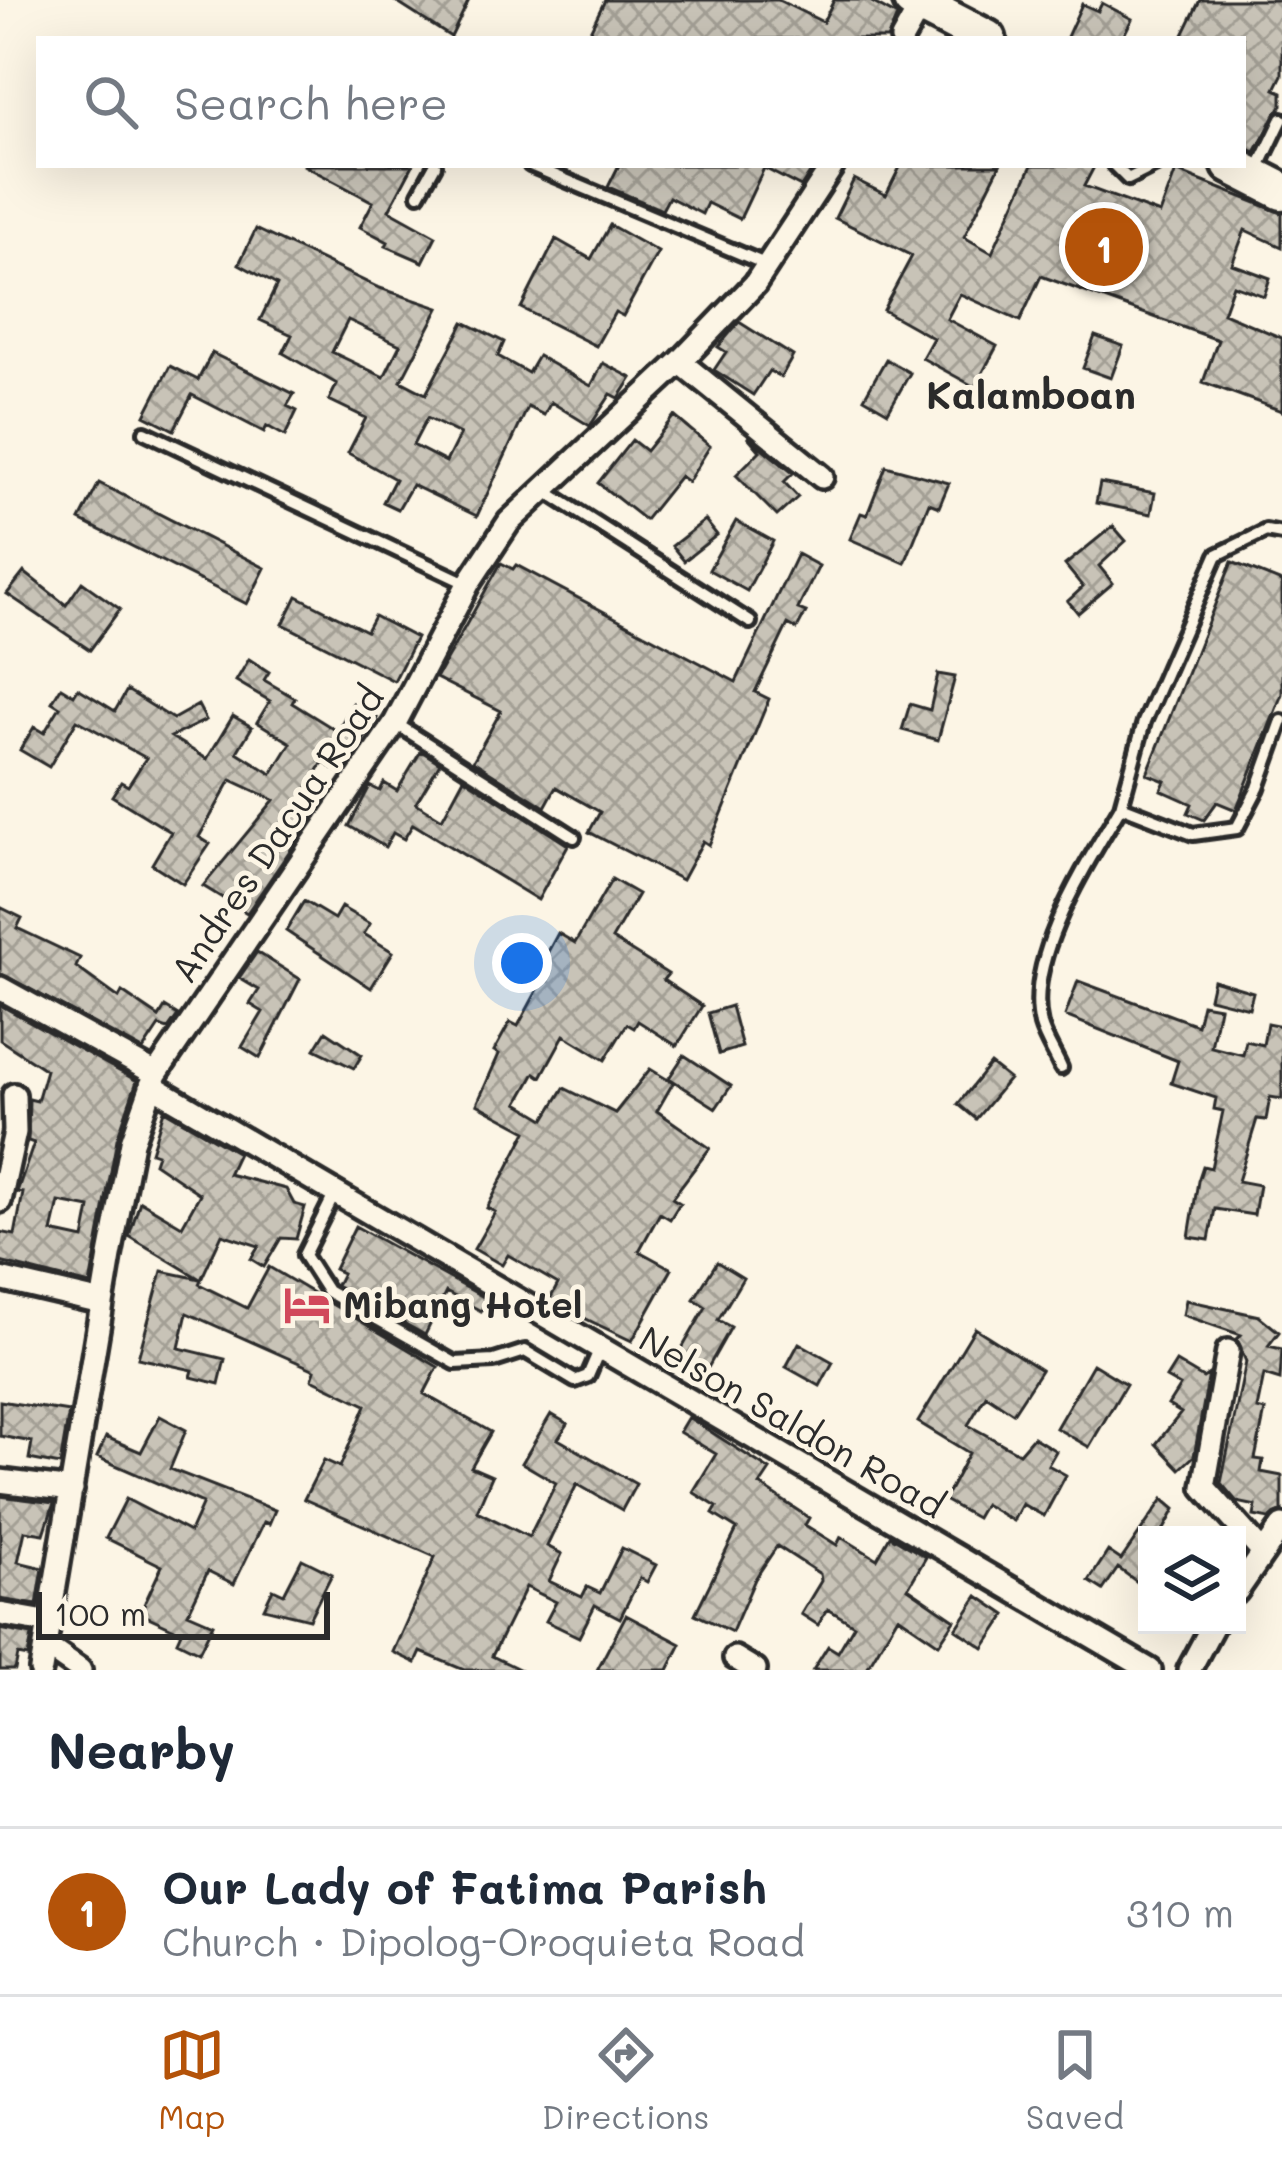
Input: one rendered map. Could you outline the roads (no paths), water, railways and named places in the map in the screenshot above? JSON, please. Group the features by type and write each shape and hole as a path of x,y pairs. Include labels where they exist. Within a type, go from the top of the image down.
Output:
{"main road":[{"path":"916,2 981,36"}],"street":[{"path":"903,36 916,2"},
{"name":"Andres Dacua Road","path":"41,1670 132,1142 154,1079 395,723 468,584 509,522 680,362 770,266 831,168"},
{"path":"680,362 822,477"},
{"name":"Nelson Saldon Road","path":"0,988 335,1192 1150,1670"},
{"path":"0,1201 15,1132 14,1095"},
{"path":"0,1279 102,1303"},
{"path":"1228,1351 1204,1486 1263,1553"},
{"path":"0,1481 71,1490"},
{"path":"1246,1578 1282,1526"},
{"path":"0,1614 51,1623"},
{"path":"1189,1670 1208,1634"},
{"path":"47,1647 80,1670"},
{"path":"735,1658 755,1670"}],"lane":[{"path":"1256,178 1282,119"},
{"path":"419,194 433,168"},
{"path":"537,168 770,266"},
{"path":"1117,168 1128,179 1150,168"},
{"path":"145,432 468,584"},
{"path":"541,489 750,622"},
{"path":"1061,1068 1040,1023 1043,963 1076,884 1121,806 1144,722 1217,555 1266,531 1282,534"},
{"path":"1121,806 1193,834 1237,829 1258,788 1282,721"},
{"path":"395,723 574,837"},
{"path":"335,1192 304,1255 327,1291 359,1310 455,1363 494,1360 525,1351 575,1381 588,1376 600,1348"}],"place":[{"name":"Our Lady of Fatima Parish","path":"1104,247"},
{"name":"Mibang Hotel","path":"307,1305"}],"district":[{"name":"Kalamboan","path":"1031,395"}]}
